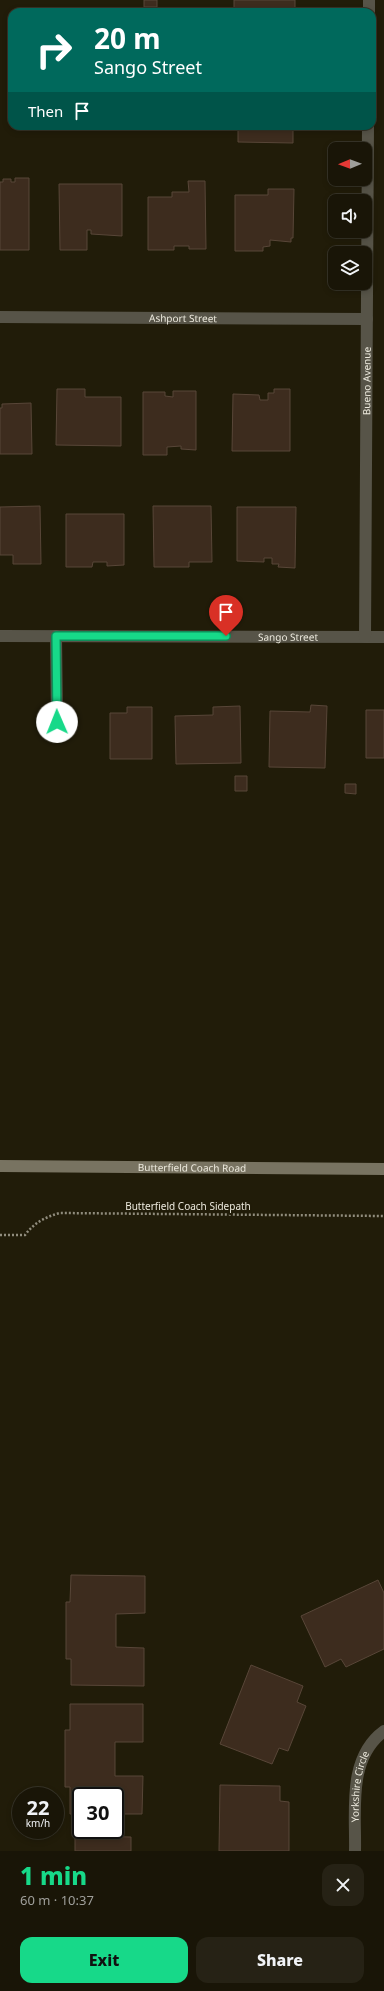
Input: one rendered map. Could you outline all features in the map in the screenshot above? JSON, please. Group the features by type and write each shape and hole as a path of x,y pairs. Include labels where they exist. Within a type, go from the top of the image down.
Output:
{"main road":[{"name":"Butterfield Coach Road","path":"0,1166 384,1169"}],"street":[{"name":"Bueno Avenue","path":"365,637 368,130"},
{"name":"Ashport Street","path":"0,317 367,319"},
{"name":"Sango Street","path":"0,636 384,637"},
{"path":"56,636 57,722"},
{"name":"Yorkshire Circle","path":"355,1851 356,1783 362,1758 373,1739 384,1731"}],"path":[{"name":"Butterfield Coach Sidepath","path":"0,1235 25,1235 38,1221 60,1213 384,1216"}],"building":[{"path":"144,0 157,0 157,7 144,7"},
{"path":"234,0 295,0 295,8 234,8"},
{"path":"238,130 293,130 293,143 238,142"},
{"path":"15,178 29,178 29,250 0,250 0,182 3,182 3,179 11,179 11,182 15,182"},
{"path":"188,181 205,181 206,249 189,249 189,246 174,246 174,250 148,250 148,197 172,197 172,192 189,192"},
{"path":"59,184 122,184 122,236 91,234 91,230 87,230 87,250 60,250"},
{"path":"268,189 294,189 293,238 291,238 291,242 270,240 270,246 263,247 263,251 235,251 235,195 268,195"},
{"path":"57,389 85,389 85,397 121,397 121,446 56,445"},
{"path":"274,389 290,389 290,451 232,451 233,394 259,395 260,400 268,400 268,393 274,393"},
{"path":"173,391 196,391 196,450 181,449 181,446 167,447 167,455 143,455 143,392 165,392 165,396 173,397"},
{"path":"31,403 32,454 0,454 0,408 2,408 2,404"},
{"path":"40,506 41,564 13,564 13,555 0,555 0,507"},
{"path":"153,506 211,506 212,562 189,562 189,567 154,567"},
{"path":"237,507 296,507 295,568 278,567 279,564 272,564 272,558 264,558 264,562 237,561"},
{"path":"66,514 124,514 124,565 107,566 107,562 93,562 92,567 66,567"},
{"path":"311,705 327,706 325,768 269,767 270,711 310,712"},
{"path":"240,706 241,763 176,764 175,716 213,715 213,707"},
{"path":"127,707 152,707 152,759 110,759 110,713 127,713"},
{"path":"366,710 384,710 384,758 366,758"},
{"path":"235,776 247,776 247,791 235,791"},
{"path":"345,784 356,784 356,794 345,793"},
{"path":"71,1575 145,1576 145,1613 116,1614 116,1647 144,1648 144,1686 71,1685 71,1659 66,1659 66,1602 70,1602"},
{"path":"378,1580 384,1593 384,1649 346,1667 341,1659 325,1667 301,1616"},
{"path":"251,1665 303,1686 297,1702 306,1706 288,1751 279,1748 272,1764 220,1744"},
{"path":"70,1704 143,1704 143,1742 115,1742 115,1776 143,1776 142,1814 124,1814 124,1787 72,1787 72,1814 70,1814 70,1787 65,1787 65,1730 70,1730"},
{"path":"220,1785 280,1786 280,1801 289,1802 289,1851 219,1851"},
{"path":"124,1837 131,1837 131,1851 75,1851 75,1839 124,1839"}],"route":[{"path":"57,722 56,636 226,636"}]}
